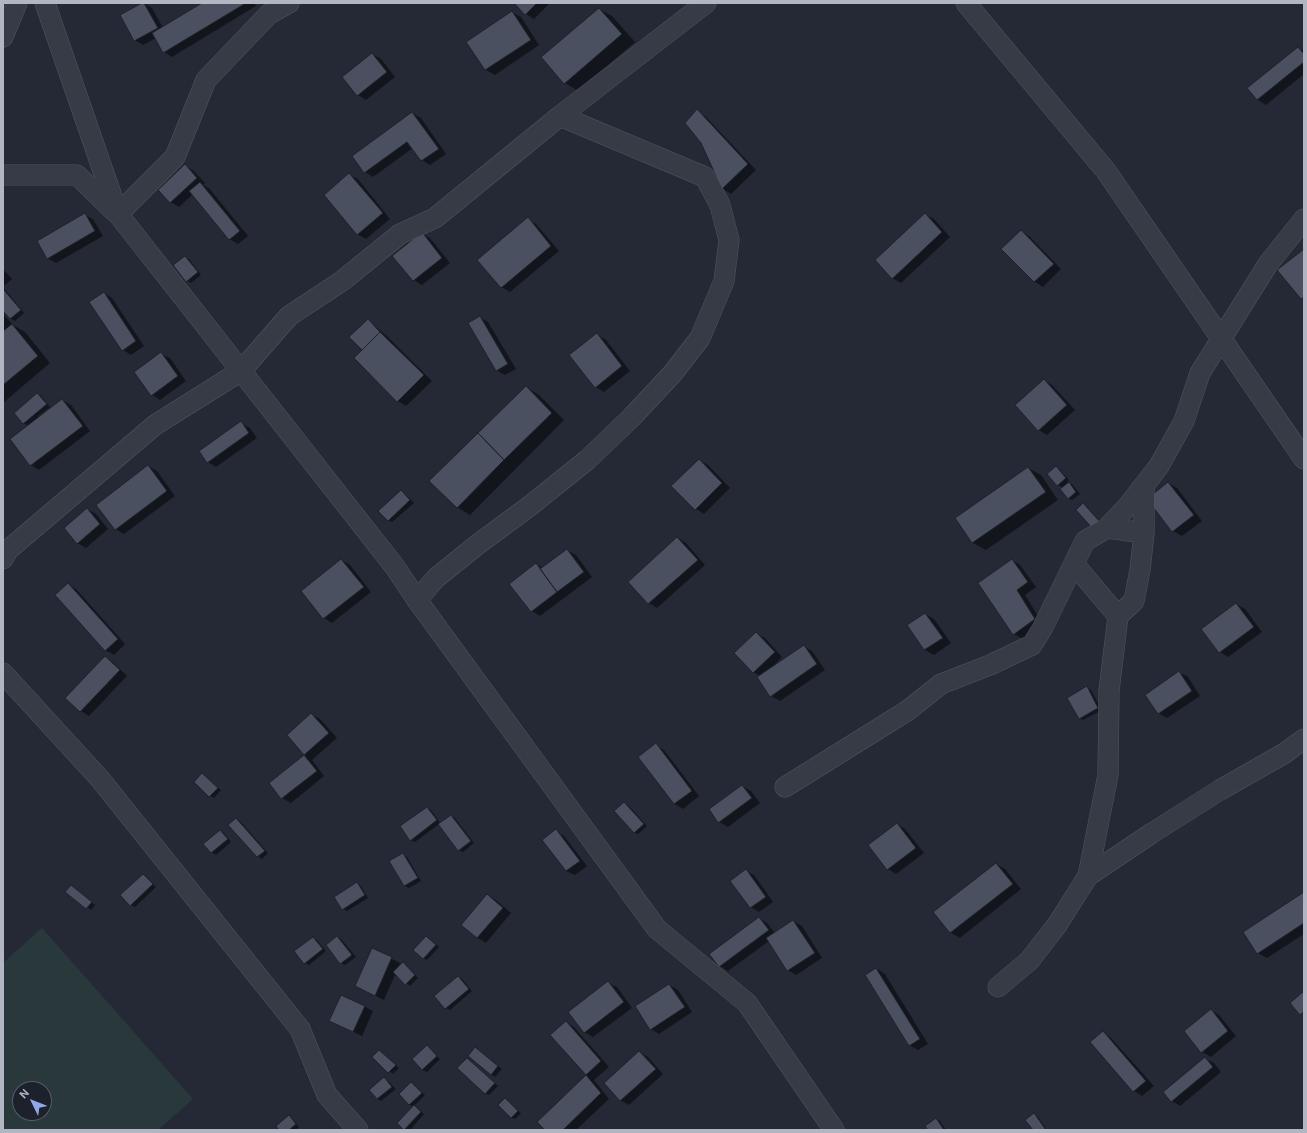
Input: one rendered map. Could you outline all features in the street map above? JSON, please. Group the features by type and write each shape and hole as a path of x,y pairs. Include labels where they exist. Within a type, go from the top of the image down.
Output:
{"street":[{"path":"3,37 17,3"},
{"path":"45,3 118,214"},
{"path":"118,214 175,157 206,80 269,14 289,3"},
{"path":"3,559 8,550 155,425 242,371 289,316 342,281 400,234 435,218 560,116 706,3"},
{"path":"966,3 1106,171 1304,459"},
{"path":"417,600 436,578 587,460 632,418 673,373 700,338 724,281 729,240 720,205 705,177 560,116"},
{"path":"3,175 77,175 118,214 396,567 417,600 657,929 747,1003 834,1130"},
{"path":"786,788 907,711 941,684 990,665 1032,645 1042,630 1085,541 1107,528 1128,506 1159,466 1184,422 1200,373 1268,264 1304,219"},
{"path":"998,987 1028,961 1052,931 1088,876 1108,775 1109,691 1118,616 1134,601 1140,570 1144,533 1144,486"},
{"path":"1107,528 1144,533"},
{"path":"1074,564 1118,616"},
{"path":"3,673 100,779 300,1029 327,1095 358,1130"},
{"path":"1088,876 1183,814 1285,753 1304,739"}],"shaded area":[{"path":"42,928 193,1099 158,1130 3,1130 3,963"}],"building":[{"path":"144,3 158,28 134,41 120,15"},
{"path":"202,3 246,3 163,53 152,33"},
{"path":"514,3 537,3 525,15"},
{"path":"599,8 622,34 564,84 541,57"},
{"path":"512,11 531,40 485,70 466,42"},
{"path":"1298,47 1304,54 1304,62 1257,100 1247,88"},
{"path":"372,53 387,72 357,96 342,77"},
{"path":"697,109 748,164 722,189 701,143 685,123"},
{"path":"412,112 439,149 421,161 407,142 364,173 352,156"},
{"path":"185,164 197,178 170,203 158,190"},
{"path":"349,173 383,213 357,235 324,195"},
{"path":"200,182 240,231 229,240 189,191"},
{"path":"85,213 95,231 47,259 37,241"},
{"path":"925,213 942,232 892,279 875,260"},
{"path":"528,217 551,246 501,288 477,260"},
{"path":"1021,230 1054,264 1034,282 1001,249"},
{"path":"422,232 442,258 413,281 392,256"},
{"path":"1304,249 1304,297 1301,299 1277,270"},
{"path":"185,256 198,272 186,282 173,265"},
{"path":"3,289 21,310 10,319 3,311"},
{"path":"104,292 136,341 122,351 89,302"},
{"path":"480,316 508,364 496,371 468,323"},
{"path":"368,319 380,332 362,350 349,337"},
{"path":"12,324 38,356 3,385 3,331"},
{"path":"380,332 424,375 397,402 354,358"},
{"path":"597,333 622,366 595,388 569,355"},
{"path":"161,352 178,376 151,396 134,372"},
{"path":"1044,379 1067,405 1038,431 1015,405"},
{"path":"526,386 552,413 504,460 478,433"},
{"path":"37,393 47,404 23,424 14,413"},
{"path":"62,399 83,426 30,466 10,439"},
{"path":"241,421 249,433 207,463 199,451"},
{"path":"478,433 504,460 457,508 429,481"},
{"path":"699,459 722,483 695,510 671,486"},
{"path":"148,465 167,491 115,530 96,505"},
{"path":"1056,466 1066,478 1057,486 1047,474"},
{"path":"1028,467 1046,492 972,543 955,518"},
{"path":"1069,482 1076,492 1068,499 1060,489"},
{"path":"1168,482 1194,515 1172,532 1147,499"},
{"path":"401,490 410,500 388,521 378,511"},
{"path":"1083,503 1101,523 1094,530 1076,510"},
{"path":"87,508 100,524 77,544 64,528"},
{"path":"677,537 698,560 648,604 628,582"},
{"path":"567,549 584,572 557,592 540,569"},
{"path":"341,559 364,587 323,619 301,591"},
{"path":"1012,559 1028,582 1017,590 1035,619 1013,635 978,583"},
{"path":"536,563 557,592 531,612 509,584"},
{"path":"68,583 118,639 105,651 55,595"},
{"path":"1236,603 1254,627 1219,653 1201,629"},
{"path":"925,613 943,638 924,650 907,625"},
{"path":"756,632 775,652 753,673 734,653"},
{"path":"804,645 817,664 770,697 757,677"},
{"path":"105,656 120,670 80,712 65,698"},
{"path":"1179,671 1192,691 1158,714 1145,695"},
{"path":"1087,686 1098,708 1079,719 1067,698"},
{"path":"311,713 329,733 304,755 287,735"},
{"path":"656,743 692,791 674,804 638,757"},
{"path":"304,755 317,771 281,799 269,783"},
{"path":"202,773 218,788 209,797 194,782"},
{"path":"742,785 752,798 718,823 709,809"},
{"path":"624,802 644,824 634,833 614,811"},
{"path":"427,807 437,820 410,841 400,826"},
{"path":"451,815 471,841 458,851 438,824"},
{"path":"236,818 265,851 257,857 228,825"},
{"path":"897,823 916,848 887,870 868,845"},
{"path":"556,829 580,861 566,871 542,840"},
{"path":"220,830 228,839 211,853 203,844"},
{"path":"403,853 418,878 404,886 389,861"},
{"path":"996,863 1013,884 950,933 933,912"},
{"path":"746,869 766,897 750,908 730,881"},
{"path":"143,874 153,884 130,906 120,895"},
{"path":"357,882 365,895 342,910 334,897"},
{"path":"71,885 92,902 86,909 65,892"},
{"path":"1304,892 1304,923 1257,954 1243,932"},
{"path":"487,894 503,908 477,938 461,925"},
{"path":"759,917 769,930 719,967 709,954"},
{"path":"793,920 815,953 787,971 766,938"},
{"path":"337,936 352,955 340,964 326,945"},
{"path":"426,936 436,945 423,959 413,950"},
{"path":"313,937 323,949 304,964 294,951"},
{"path":"372,948 392,957 375,996 355,986"},
{"path":"403,962 415,975 405,985 393,972"},
{"path":"876,968 920,1039 909,1046 865,975"},
{"path":"458,976 469,989 445,1009 434,996"},
{"path":"608,981 624,1002 584,1033 568,1012"},
{"path":"669,984 685,1007 650,1030 635,1006"},
{"path":"1304,991 1304,1011 1300,1015 1290,1003"},
{"path":"341,995 365,1006 353,1032 329,1021"},
{"path":"1211,1009 1228,1031 1201,1053 1184,1031"},
{"path":"566,1021 601,1061 586,1075 550,1035"},
{"path":"1103,1031 1146,1081 1133,1092 1090,1042"},
{"path":"427,1045 437,1056 422,1070 412,1059"},
{"path":"475,1047 498,1066 491,1075 468,1056"},
{"path":"379,1050 396,1065 388,1073 372,1057"},
{"path":"639,1051 656,1069 620,1101 604,1083"},
{"path":"1205,1057 1213,1067 1171,1102 1163,1092"},
{"path":"467,1058 495,1083 485,1094 457,1068"},
{"path":"586,1075 601,1093 563,1130 545,1130 537,1122"},
{"path":"384,1077 392,1087 377,1099 369,1090"},
{"path":"411,1082 422,1093 409,1105 399,1094"},
{"path":"505,1098 518,1111 511,1118 498,1105"},
{"path":"414,1105 421,1112 404,1130 397,1123"},
{"path":"1034,1113 1046,1130 1033,1130 1025,1120"},
{"path":"289,1115 296,1124 289,1130 279,1130 276,1126"},
{"path":"936,1118 944,1130 928,1130 925,1126"}]}
